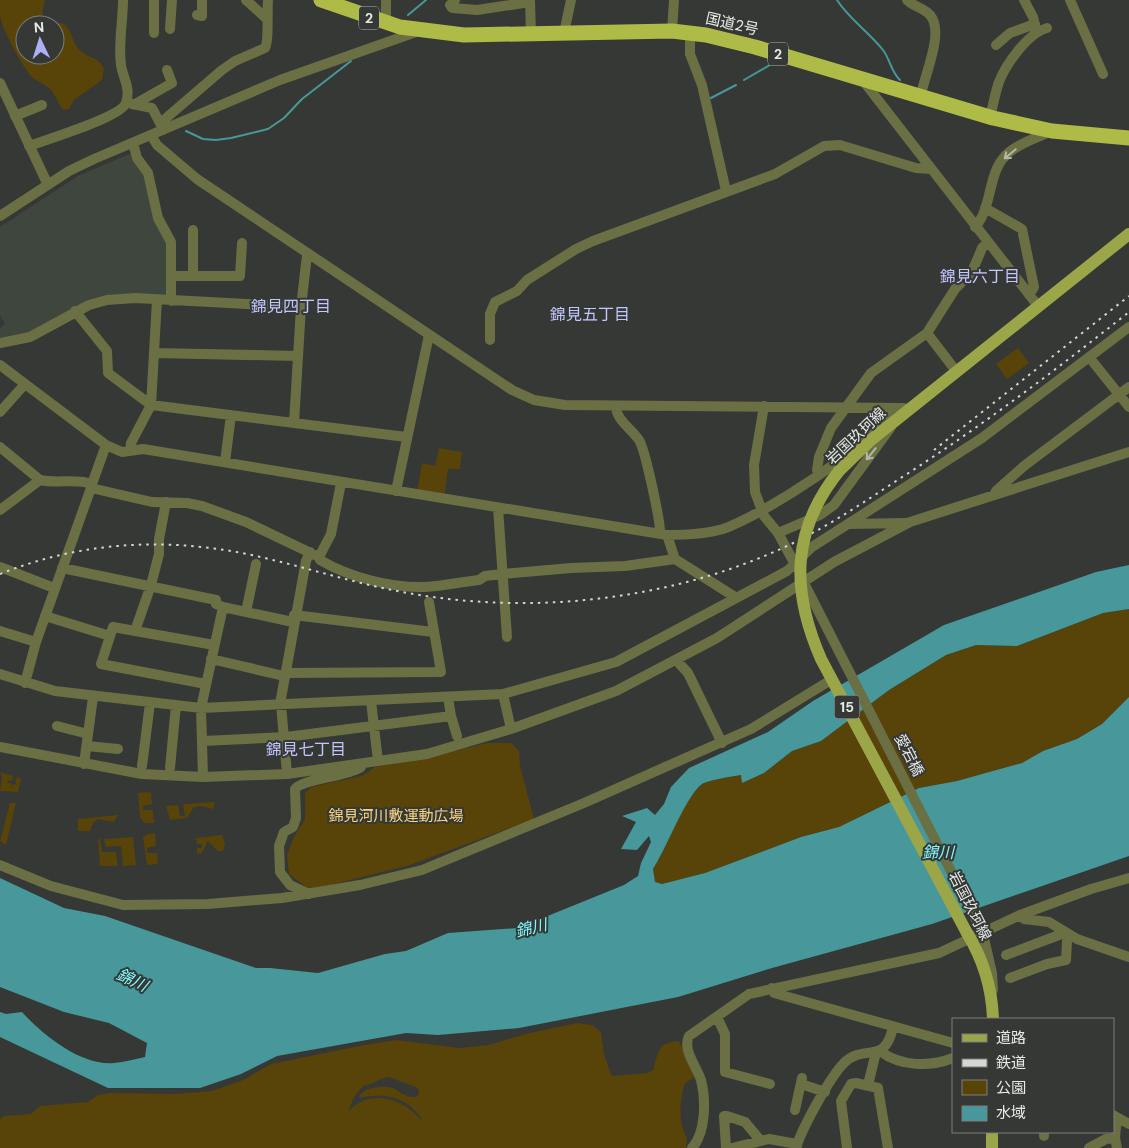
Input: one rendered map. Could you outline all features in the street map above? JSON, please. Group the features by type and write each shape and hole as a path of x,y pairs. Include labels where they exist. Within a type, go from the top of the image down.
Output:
{"highway":[{"name":"国道2号","path":"321,0 382,22 418,31 464,35 672,31 690,33 730,40 921,95 990,117 1052,131 1129,138"}],"main road":[{"name":"岩国玖珂線","path":"993,1018 992,998 987,980 969,936 821,659 810,632 801,603 800,580 805,536 829,472 1129,234"},
{"path":"992,1133 992,1148"}],"street":[{"path":"123,0 121,66 128,83 130,104"},
{"path":"154,0 154,33"},
{"path":"170,29 172,0"},
{"path":"197,16 202,16 202,0"},
{"path":"246,0 266,18"},
{"path":"162,128 164,119 222,70 235,61 265,48 268,44 266,18 268,0"},
{"path":"378,44 383,38 382,22 386,15 386,0"},
{"path":"455,0 450,4 452,8 477,10 491,4 530,1 531,34"},
{"path":"564,33 571,0"},
{"path":"672,31 674,0"},
{"path":"907,0 927,12 932,17 935,26 933,50 921,95"},
{"path":"1024,0 1036,28"},
{"path":"1070,0 1103,74"},
{"path":"990,117 998,84 1004,72 1036,28"},
{"path":"996,45 1010,33 1047,28"},
{"path":"0,216 68,171 151,135 162,128 280,80 418,31"},
{"path":"690,33 690,54 702,85 726,191"},
{"path":"29,146 85,127 94,121 117,113 130,104 172,83 166,70"},
{"path":"860,77 1038,306"},
{"path":"0,83 4,101 15,116 48,185"},
{"path":"130,104 152,108 162,128"},
{"path":"15,116 42,105"},
{"path":"975,227 982,220 998,165 1007,154 1052,131"},
{"path":"151,135 157,145 197,179 512,390 534,400 562,405 848,406 904,408 908,410"},
{"path":"133,143 137,158 148,173 158,218 169,236 171,301"},
{"path":"490,340 492,308 495,302 517,291 527,280 593,241 775,174 824,146 840,145 916,168 931,169"},
{"path":"985,208 1022,229 1034,287 1029,295"},
{"path":"193,230 193,276"},
{"path":"847,487 829,472 817,470 819,457 831,428 871,373 927,333 955,289 972,272 982,248 988,242"},
{"path":"171,276 240,276 242,243"},
{"path":"294,422 301,307 307,254"},
{"path":"0,343 30,337 75,311 107,300 157,300 301,307"},
{"path":"130,450 131,444 151,405 157,300"},
{"path":"75,311 107,352 108,373 151,405 406,437"},
{"path":"0,674 55,691 93,697 201,708 503,694 625,659 735,597 787,571 812,547 982,438 1129,327"},
{"path":"927,333 956,371"},
{"path":"396,491 429,335"},
{"path":"154,353 298,356"},
{"path":"1089,357 1129,407"},
{"path":"0,365 106,445 122,452 143,449 663,535 721,530 761,510 829,472 863,440 892,408"},
{"path":"0,412 25,384"},
{"path":"994,495 1018,470 1129,387"},
{"path":"616,406 618,417 640,441 663,535 675,559 735,597"},
{"path":"761,510 754,480 756,448 764,406"},
{"path":"225,462 231,415"},
{"path":"778,533 820,515 834,504 894,422"},
{"path":"25,683 54,588 106,445"},
{"path":"0,447 40,480 52,483 84,481 91,486 152,502 187,503 226,513 314,555 332,567 349,574 403,586 437,586 502,574 571,568 625,566 675,559"},
{"path":"0,747 142,774 203,777 288,774 427,754 511,729 596,700 677,661 863,546 910,522 1129,452"},
{"path":"0,510 40,480"},
{"path":"288,774 281,704 294,619 306,561 314,555 331,534 341,483"},
{"path":"135,631 151,585 159,554 159,539 166,502"},
{"path":"498,508 507,637"},
{"name":"愛宕橋","path":"761,510 778,533 795,564 981,929 992,973 992,998"},
{"path":"849,524 910,522"},
{"path":"246,612 256,564"},
{"path":"0,567 54,588"},
{"path":"62,568 216,600 216,604 222,607 246,612 294,619 433,632"},
{"path":"211,659 285,675 441,672 429,602"},
{"path":"203,777 201,708 222,607"},
{"path":"45,616 110,636"},
{"path":"206,684 101,664 113,627 214,645"},
{"path":"0,632 36,642"},
{"path":"677,661 688,673 722,743"},
{"path":"0,865 50,886 123,905 208,904 309,894 422,870 722,743 751,729 826,683"},
{"path":"503,694 511,729"},
{"path":"84,764 93,697"},
{"path":"448,697 457,736"},
{"path":"371,701 373,762"},
{"path":"142,766 150,703"},
{"path":"170,768 176,705"},
{"path":"203,741 284,737 451,716"},
{"path":"57,726 88,734"},
{"path":"87,746 118,749"},
{"path":"309,894 290,885 280,872 279,846 284,832 293,826 296,818 295,789 300,783 340,775 373,762"},
{"path":"692,1148 703,1129 702,1082 692,1063 687,1040 689,1036 717,1018 740,998 772,988 939,953 981,929 1091,888 1129,878"},
{"path":"1020,915 1024,919 1049,922 1066,933 1129,957"},
{"path":"1006,955 1066,933"},
{"path":"1010,978 1047,964 1066,960 1066,933"},
{"path":"772,988 774,993 952,1043"},
{"path":"717,1018 725,1034 725,1072 770,1084"},
{"path":"868,1085 878,1052 886,1045 893,1027"},
{"path":"732,1148 769,1139 797,1146 801,1131 845,1062 865,1053 878,1052 889,1057 924,1065 937,1064 952,1058"},
{"path":"795,1110 802,1081 825,1092"},
{"path":"847,1148 841,1101 851,1084 856,1083 878,1088 888,1148"},
{"path":"726,1148 724,1116 745,1122 760,1140"},
{"path":"1095,1147 1106,1139 1116,1143 1116,1117 1129,1124"}],"shaded area":[{"path":"134,152 146,175 167,238 168,297 94,300 30,335 0,339 0,328 5,324 0,315 0,227 78,176"}],"green space":[{"path":"0,0 45,0 42,12 43,15 15,15 15,52 8,39 0,16"},
{"path":"65,25 79,49 96,60 104,68 102,80 74,100 69,109 63,110 51,90 28,72 23,65 65,65"},
{"path":"1018,348 1029,363 1007,379 996,364"},
{"path":"439,448 462,452 460,469 448,469 444,497 417,492 422,463 435,466"},
{"path":"1129,609 1129,697 1102,724 1077,739 1043,751 1022,763 957,781 919,788 839,827 801,837 705,873 662,884 655,882 653,869 687,801 701,785 720,778 742,775 742,783 764,773 792,751 821,741 889,690 946,655 976,645 1017,646 1103,613"},
{"name":"錦見河川敷運動広場","path":"487,743 511,743 519,751 520,766 534,819 410,865 310,890 289,874 287,855 294,837 305,819 305,793 311,787 362,776 375,767 431,757"},
{"path":"0,772 13,776 12,781 8,780 7,782 12,784 10,789 13,784 18,785 15,782 17,777 21,779 18,792 0,791 2,777"},
{"path":"151,792 152,804 143,806 143,810 153,810 154,823 144,823 140,817 138,793"},
{"path":"215,802 213,809 201,806 194,807 187,818 170,820 166,806 178,805 180,816 185,816 183,804"},
{"path":"10,803 16,803 6,845 0,841"},
{"path":"118,815 114,822 98,819 93,823 90,831 78,831 78,819"},
{"path":"155,833 156,846 147,848 147,853 157,853 158,864 147,865 143,837"},
{"path":"222,835 225,843 223,851 218,851 208,841 201,854 197,853 197,848 202,848 202,844 197,844 196,838"},
{"path":"133,837 136,865 123,866 121,846 106,847 104,839"},
{"path":"98,839 100,839 102,852 116,852 118,866 100,866"},
{"path":"577,1023 592,1025 601,1032 604,1055 612,1076 647,1073 653,1070 660,1049 666,1044 679,1041 694,1075 694,1078 685,1083 681,1104 682,1125 687,1138 686,1148 0,1148 0,1119 4,1116 31,1114 40,1106 88,1102 98,1095 110,1093 175,1094 212,1091 243,1080 271,1064 396,1040 459,1048 489,1045 525,1034","holes":["389,1077 418,1088 419,1093 416,1097 407,1096 393,1088 384,1087 369,1089 359,1096 360,1098 370,1096 388,1097 404,1102 418,1114 423,1122 404,1106 388,1099 379,1098 362,1101 348,1112 354,1097 363,1086 382,1079"]}],"water":[{"name":"錦川","path":"1129,565 1129,609 1103,613 1017,646 976,645 946,655 889,690 821,741 792,751 764,773 742,783 741,775 704,783 691,797 653,869 655,882 662,884 705,873 801,837 839,827 919,788 957,781 1022,763 1043,751 1077,739 1102,724 1129,697 1129,856 932,924 772,968 678,997 519,1028 438,1035 406,1033 277,1056 241,1074 200,1088 108,1088 0,1037 0,1012 6,1014 22,1012 63,1047 89,1060 101,1063 114,1063 145,1057 147,1043 109,1023 64,1012 0,987 0,878 64,908 105,916 256,968 318,973 385,954 406,951 448,933 518,928 624,885 638,876 641,863 651,842 649,836 637,850 621,849 636,822 622,816 647,808 655,815 664,804 671,787 689,768 768,732 813,701 944,625 1096,572"}],"waterway":[{"path":"408,15 426,0"},
{"path":"837,0 883,50 900,80"},
{"path":"186,131 203,139 216,140 268,129 284,118 302,99 351,61"},
{"path":"744,80 775,62"},
{"path":"711,98 736,85"}],"railway":[{"path":"934,450 1129,296"},
{"path":"0,574 30,563 91,549 153,544 184,545 247,554 402,592 450,599 499,603 548,603 597,599 646,591 694,580 740,565 785,547 856,507 986,420 1129,312"}],"district":[{"name":"錦見六丁目","path":"980,276"},
{"name":"錦見四丁目","path":"291,306"},
{"name":"錦見五丁目","path":"590,314"},
{"name":"錦見七丁目","path":"306,749"}]}
